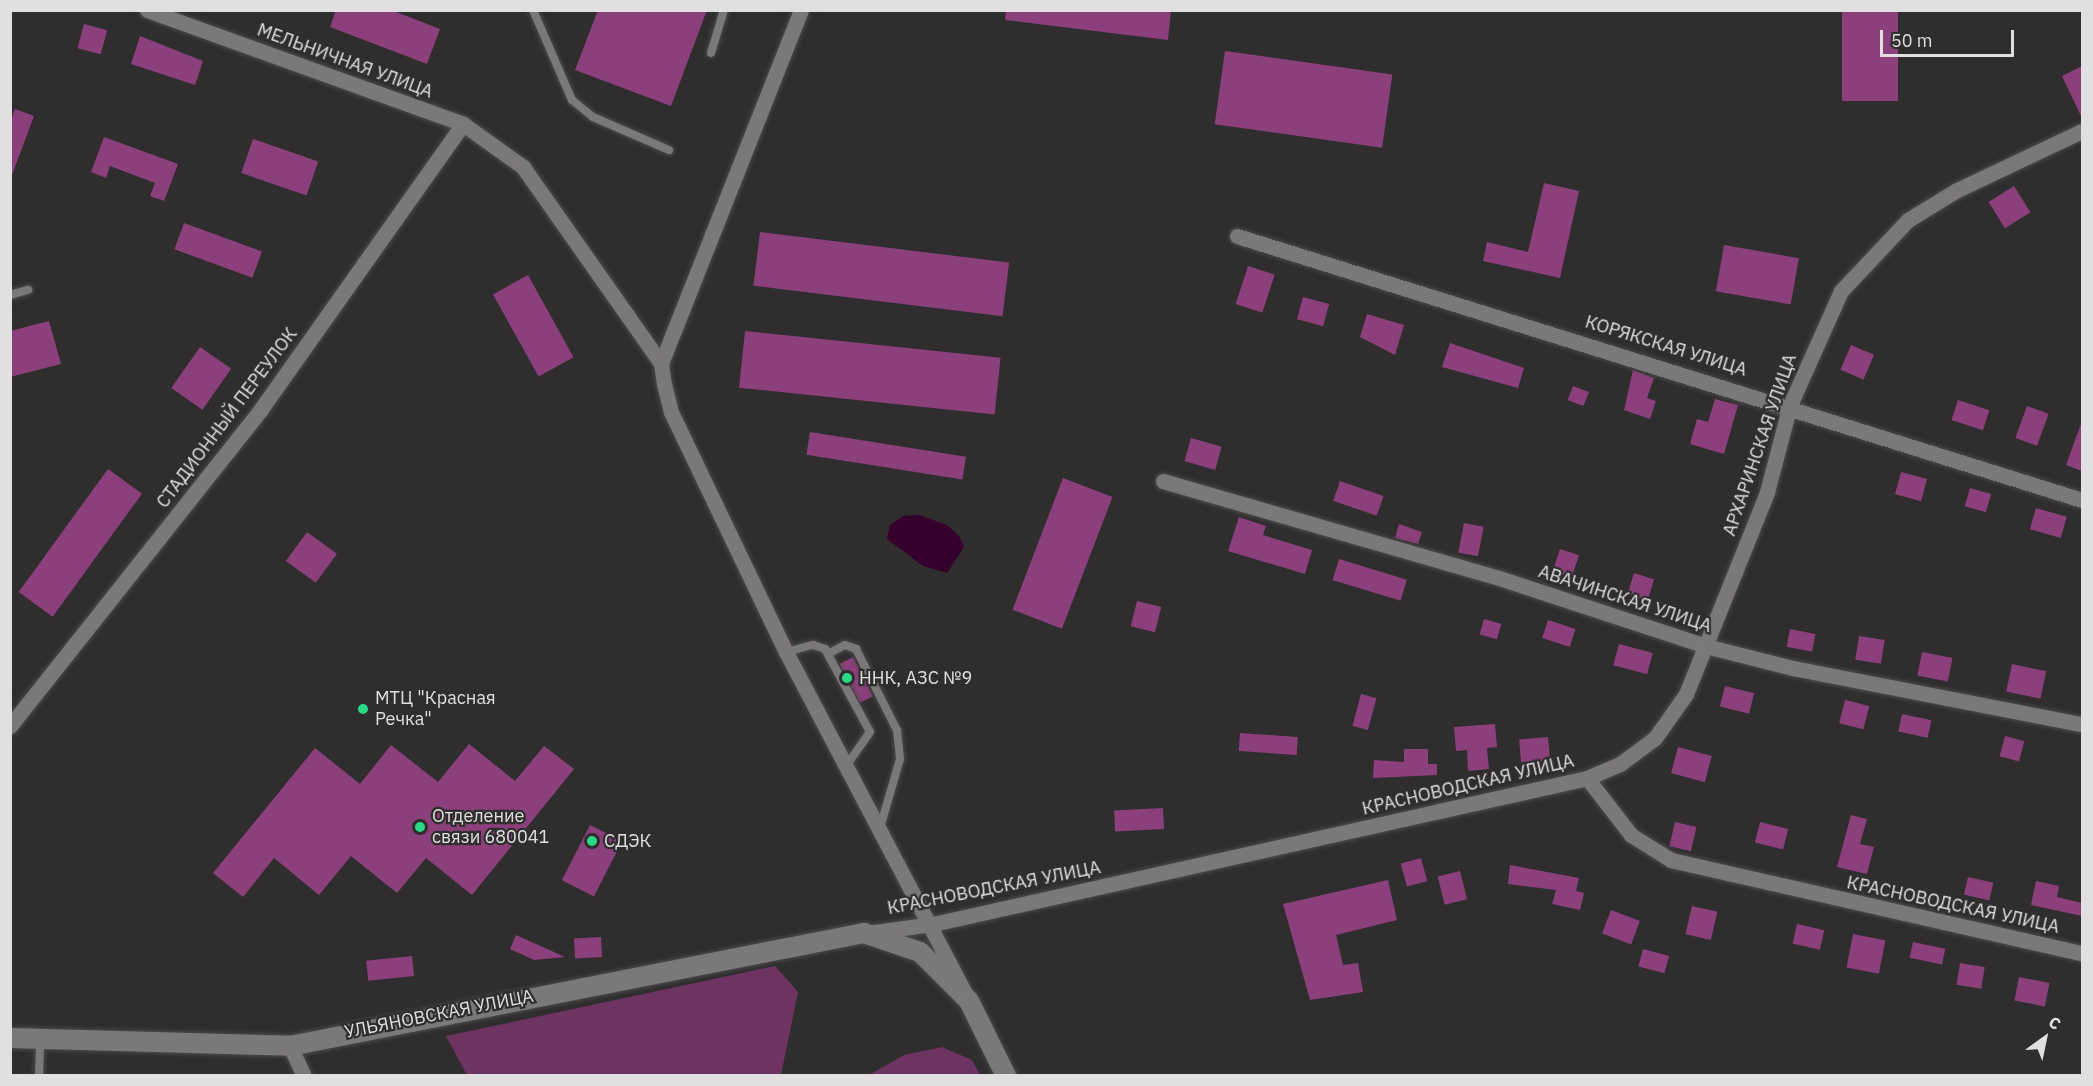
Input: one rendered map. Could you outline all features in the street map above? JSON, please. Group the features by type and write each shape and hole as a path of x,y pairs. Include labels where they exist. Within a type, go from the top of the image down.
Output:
{"street":[{"name":"МЕЛЬНИЧНАЯ УЛИЦА","path":"147,10 463,124 523,167 661,363"},
{"path":"801,10 661,363 670,412 786,652 933,924 1006,1076"},
{"name":"СТАДИОННЫЙ ПЕРЕУЛОК","path":"10,726 261,409 463,124"},
{"name":"АРХАРИНСКАЯ УЛИЦА","path":"1587,778 1620,764 1655,738 1686,694 1767,492 1790,405 1842,291 1873,253 1908,220 1957,190 2082,131"},
{"name":"КОРЯКСКАЯ УЛИЦА","path":"1237,236 1790,405 2082,500"},
{"name":"АВАЧИНСКАЯ УЛИЦА","path":"1163,481 1445,562 1706,646 1793,669 2082,724"},
{"name":"КРАСНОВОДСКАЯ УЛИЦА","path":"864,933 933,924 1587,778 1632,835 1671,860 2082,953"},
{"path":"864,933 920,952 969,1002"},
{"name":"УЛЬЯНОВСКАЯ УЛИЦА","path":"10,1038 290,1046 864,933"},
{"path":"290,1046 304,1076"}],"lane":[{"path":"533,10 572,100 593,117 669,150"},
{"path":"711,53 724,10"},
{"path":"10,295 28,290"},
{"path":"786,652 813,645 828,654 870,732 846,766"},
{"path":"828,654 845,645 856,649 897,730 900,759 880,828"},
{"path":"39,1076 40,1039"}],"shaded area":[{"path":"919,515 947,525 959,536 964,547 947,573 923,566 887,539 890,525 903,516"},
{"path":"775,966 798,992 781,1075 467,1075 446,1036"},
{"path":"942,1047 972,1060 980,1075 869,1075 904,1055"}],"building":[{"path":"336,10 391,10 440,29 427,64 330,27"},
{"path":"598,10 707,10 671,106 575,70"},
{"path":"1006,10 1171,10 1168,40 1005,20"},
{"path":"1842,10 1898,10 1898,101 1842,101"},
{"path":"84,24 107,30 101,54 78,48"},
{"path":"140,36 203,61 195,85 131,64"},
{"path":"1225,51 1392,75 1382,148 1215,124"},
{"path":"2082,66 2082,118 2062,76"},
{"path":"15,109 34,116 12,175 10,123"},
{"path":"104,137 178,164 164,201 150,196 155,183 110,166 106,178 91,172"},
{"path":"253,139 318,161 307,196 241,173"},
{"path":"1544,183 1579,191 1560,278 1483,261 1487,242 1528,252"},
{"path":"2014,186 2030,212 2005,228 1989,202"},
{"path":"184,223 262,251 252,278 174,249"},
{"path":"760,232 1009,263 1003,316 753,286"},
{"path":"1724,245 1799,258 1791,304 1716,291"},
{"path":"1248,266 1275,275 1262,313 1236,304"},
{"path":"528,275 574,357 539,377 493,294"},
{"path":"1303,297 1329,304 1323,326 1297,319"},
{"path":"1367,314 1404,325 1395,355 1360,337"},
{"path":"49,321 61,364 10,377 10,331"},
{"path":"745,331 1001,358 995,415 739,388"},
{"path":"1450,343 1524,368 1518,388 1442,367"},
{"path":"1851,345 1874,355 1863,380 1840,370"},
{"path":"200,347 231,369 202,410 171,388"},
{"path":"1633,370 1654,378 1647,398 1656,401 1650,419 1624,410"},
{"path":"1573,386 1589,392 1583,406 1568,400"},
{"path":"1715,399 1738,405 1724,454 1690,444 1697,419 1708,422"},
{"path":"1958,400 1989,410 1983,430 1952,420"},
{"path":"2027,406 2049,414 2037,446 2015,438"},
{"path":"2082,425 2082,471 2066,465"},
{"path":"810,432 966,457 962,479 806,455"},
{"path":"1191,438 1222,447 1215,470 1184,461"},
{"path":"108,469 142,494 53,617 19,592"},
{"path":"1901,472 1927,479 1921,501 1895,494"},
{"path":"1063,478 1112,497 1062,629 1012,610"},
{"path":"1340,481 1383,496 1377,516 1333,501"},
{"path":"1970,488 1991,494 1986,512 1965,506"},
{"path":"2036,508 2067,517 2061,538 2030,529"},
{"path":"1239,517 1266,526 1263,535 1312,550 1305,574 1228,551"},
{"path":"1464,523 1484,527 1478,556 1458,552"},
{"path":"1399,524 1422,532 1418,544 1395,538"},
{"path":"307,532 337,554 316,583 286,561"},
{"path":"1560,549 1579,555 1572,578 1553,572"},
{"path":"1339,559 1407,580 1400,601 1333,580"},
{"path":"1634,573 1654,579 1648,600 1628,594"},
{"path":"1137,601 1161,607 1155,632 1131,626"},
{"path":"1484,619 1501,624 1497,639 1480,634"},
{"path":"1548,620 1576,629 1570,647 1542,638"},
{"path":"1790,629 1816,634 1812,652 1787,647"},
{"path":"1859,636 1885,640 1881,664 1855,660"},
{"path":"1619,644 1653,653 1647,674 1613,665"},
{"path":"1922,652 1952,658 1948,681 1917,676"},
{"path":"853,657 873,696 860,703 840,664"},
{"path":"2012,664 2046,671 2040,699 2006,691"},
{"path":"1725,686 1754,693 1749,714 1720,706"},
{"path":"1361,694 1376,698 1368,730 1352,726"},
{"path":"1845,700 1869,706 1863,729 1839,723"},
{"path":"1902,714 1931,720 1928,738 1898,732"},
{"path":"1495,724 1497,747 1487,748 1489,769 1468,771 1467,750 1456,751 1454,727"},
{"path":"1240,733 1298,737 1297,755 1239,751"},
{"path":"2005,736 2024,741 2019,761 2000,756"},
{"path":"1548,737 1550,760 1521,762 1519,740"},
{"path":"469,744 515,781 544,746 574,769 472,895 426,858 397,893 351,856 319,895 274,858 243,897 213,873 315,748 360,784 391,745 438,782"},
{"path":"1678,747 1712,756 1705,782 1671,773"},
{"path":"1404,749 1428,749 1428,764 1437,764 1437,775 1373,778 1374,760 1404,762"},
{"path":"1163,808 1164,829 1115,832 1114,811"},
{"path":"1851,815 1867,819 1860,844 1874,847 1867,874 1837,867"},
{"path":"1675,822 1696,827 1691,851 1669,846"},
{"path":"1760,822 1788,829 1783,849 1755,842"},
{"path":"590,825 622,841 594,897 562,880"},
{"path":"1421,858 1427,881 1407,887 1401,863"},
{"path":"1510,865 1579,878 1576,891 1584,893 1580,910 1552,904 1556,890 1508,884"},
{"path":"1460,871 1467,899 1445,905 1438,877"},
{"path":"1968,877 1993,883 1989,900 1964,895"},
{"path":"1388,880 1397,920 1336,935 1343,965 1358,963 1363,992 1310,1000 1283,904"},
{"path":"2036,881 2059,886 2057,897 2082,903 2082,916 2031,905"},
{"path":"1692,906 1717,912 1711,940 1685,934"},
{"path":"1611,910 1640,921 1631,944 1602,933"},
{"path":"1797,924 1824,930 1820,950 1793,943"},
{"path":"1853,934 1885,940 1879,974 1847,967"},
{"path":"516,935 565,957 534,960 510,949"},
{"path":"601,937 602,957 575,958 574,938"},
{"path":"1913,942 1945,949 1942,965 1910,958"},
{"path":"1643,949 1669,956 1664,973 1638,966"},
{"path":"412,956 414,976 368,981 366,961"},
{"path":"1960,963 1985,967 1981,989 1957,985"},
{"path":"2019,977 2049,983 2045,1006 2014,1001"}],"place":[{"name":"ННК, АЗС №9","path":"847,678"},
{"name":"МТЦ \"Красная Речка\"","path":"363,709"},
{"name":"Отделение связи 680041","path":"420,827"},
{"name":"СДЭК","path":"592,841"}]}
